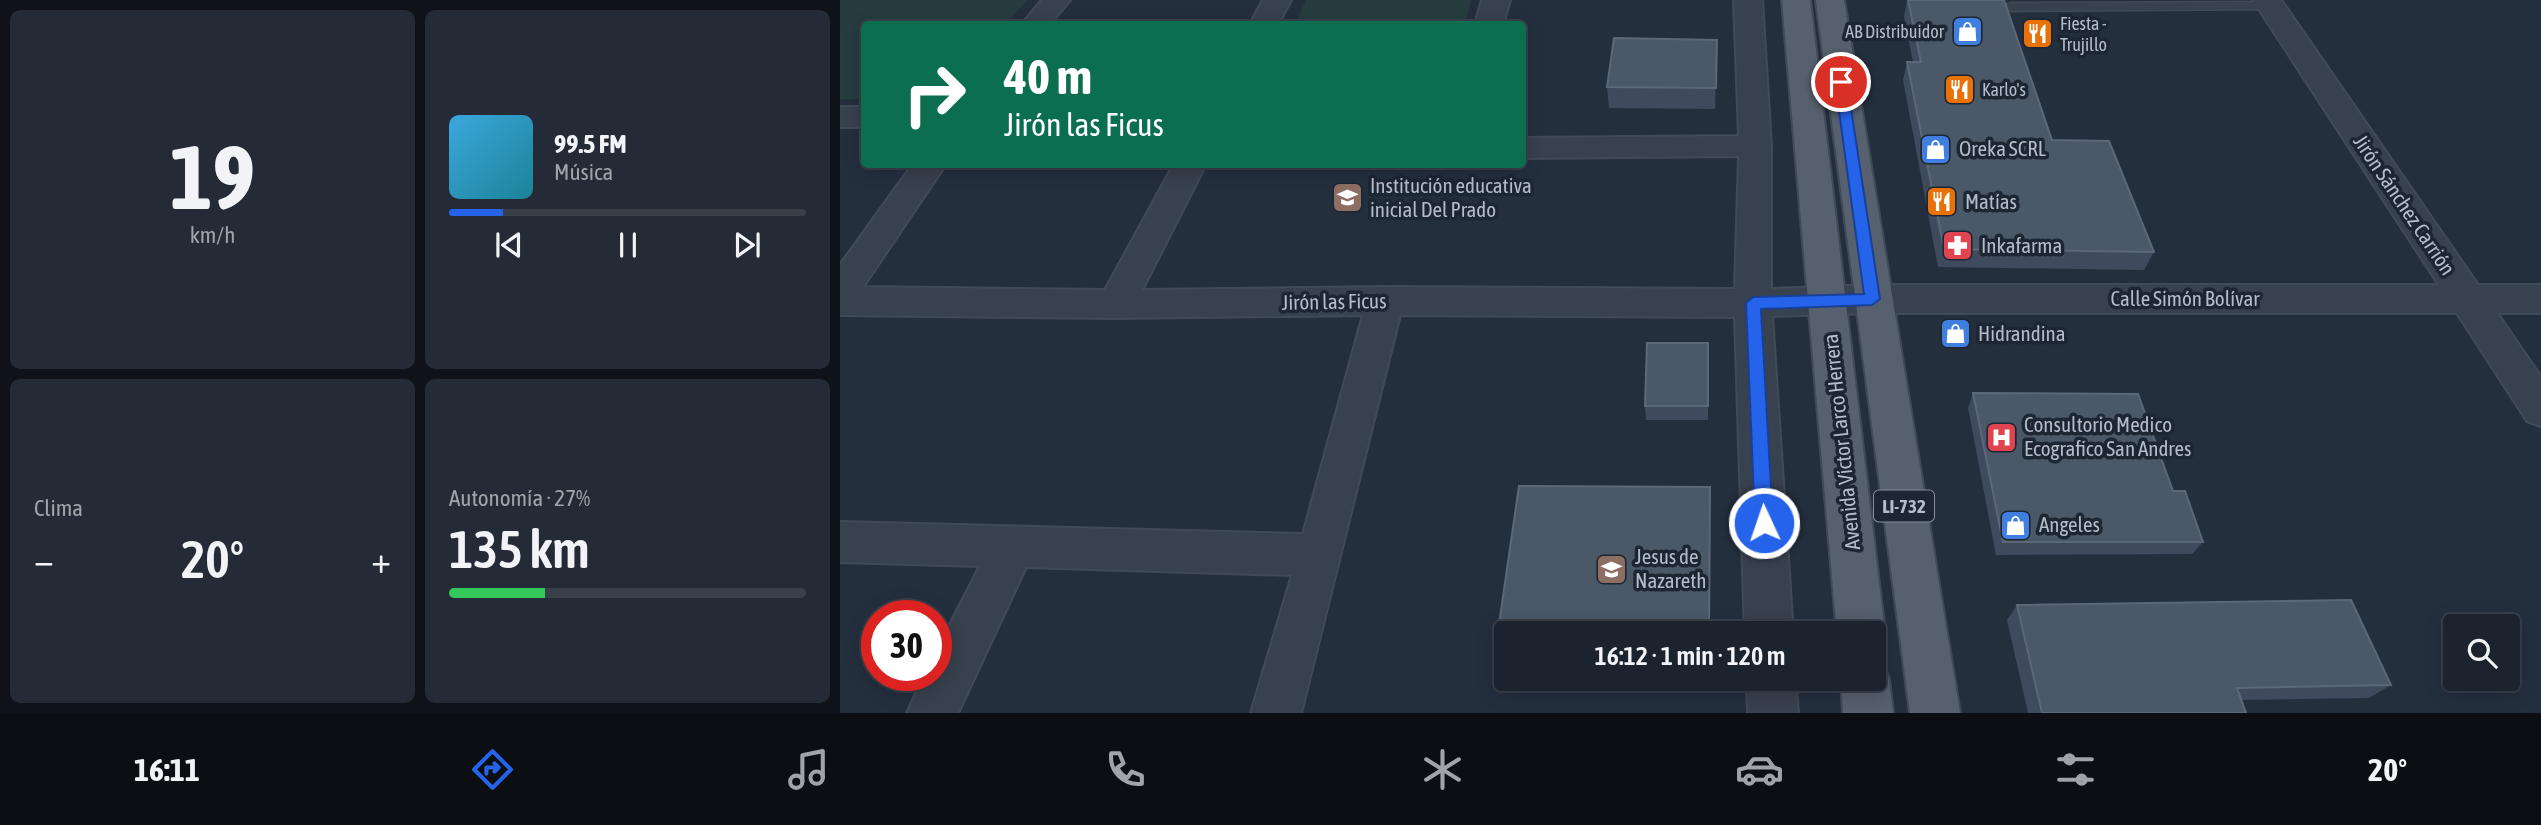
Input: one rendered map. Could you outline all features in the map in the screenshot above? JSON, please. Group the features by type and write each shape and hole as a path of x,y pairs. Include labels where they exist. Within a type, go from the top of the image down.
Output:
{"main road":[{"name":"Avenida Víctor Larco Herrera","path":"1796,0 1860,621"},
{"name":"LI-732","path":"1830,0 1935,713"},
{"path":"1866,691 1868,713"}],"street":[{"path":"1038,21 1056,0"},
{"path":"1266,21 1277,0"},
{"path":"1490,21 1496,0"},
{"path":"1748,0 1755,146 1753,303 1768,621"},
{"name":"Jirón Sánchez Carrión","path":"2269,3 2541,410"},
{"path":"840,117 861,117"},
{"path":"1526,148 1755,146"},
{"path":"840,293 927,168"},
{"path":"1116,304 1188,168"},
{"name":"Calle Simón Bolívar","path":"1828,300 2541,299"},
{"name":"Jirón las Ficus","path":"840,300 1116,304 1385,301 1753,303 1828,300"},
{"path":"1276,713 1320,555 1385,301"},
{"path":"840,542 1320,555"},
{"path":"932,713 1013,547"},
{"path":"1772,691 1773,713"}],"lane":[{"path":"2010,7 2269,3"}],"green space":[{"path":"840,0 1027,0 1010,21 861,21 861,99 840,99"},
{"path":"1306,0 1471,0 1466,21 1296,21"}],"building":[{"path":"1908,0 2004,0 2052,140 2109,141 2154,252 1944,249 1907,62 1921,62"},
{"path":"1614,38 1717,40 1716,88 1607,87"},
{"path":"1647,343 1708,343 1708,406 1645,406"},
{"path":"1973,393 2138,394 2173,491 2185,491 2203,542 2003,542"},
{"name":"Jesus de Nazareth","path":"1519,486 1710,487 1709,621 1499,621"},
{"path":"2351,600 2391,685 2237,688 2246,713 2042,713 2017,605"}],"place":[{"name":"AB Distribuidor","path":"1967,32"},
{"name":"Fiesta - Trujillo","path":"2037,34"},
{"name":"Karlo's","path":"1959,90"},
{"name":"Oreka SCRL","path":"1936,149"},
{"name":"Institución educativa inicial Del Prado","path":"1347,198"},
{"name":"Matías","path":"1942,202"},
{"name":"Inkafarma","path":"1958,246"},
{"name":"Hidrandina","path":"1955,334"},
{"name":"Consultorio Medico Ecografico San Andres","path":"2001,437"},
{"name":"Angeles","path":"2016,525"},
{"name":"Jesus de Nazareth","path":"1612,569"}],"route":[{"path":"1764,523 1753,303 1872,299 1841,82"}]}
